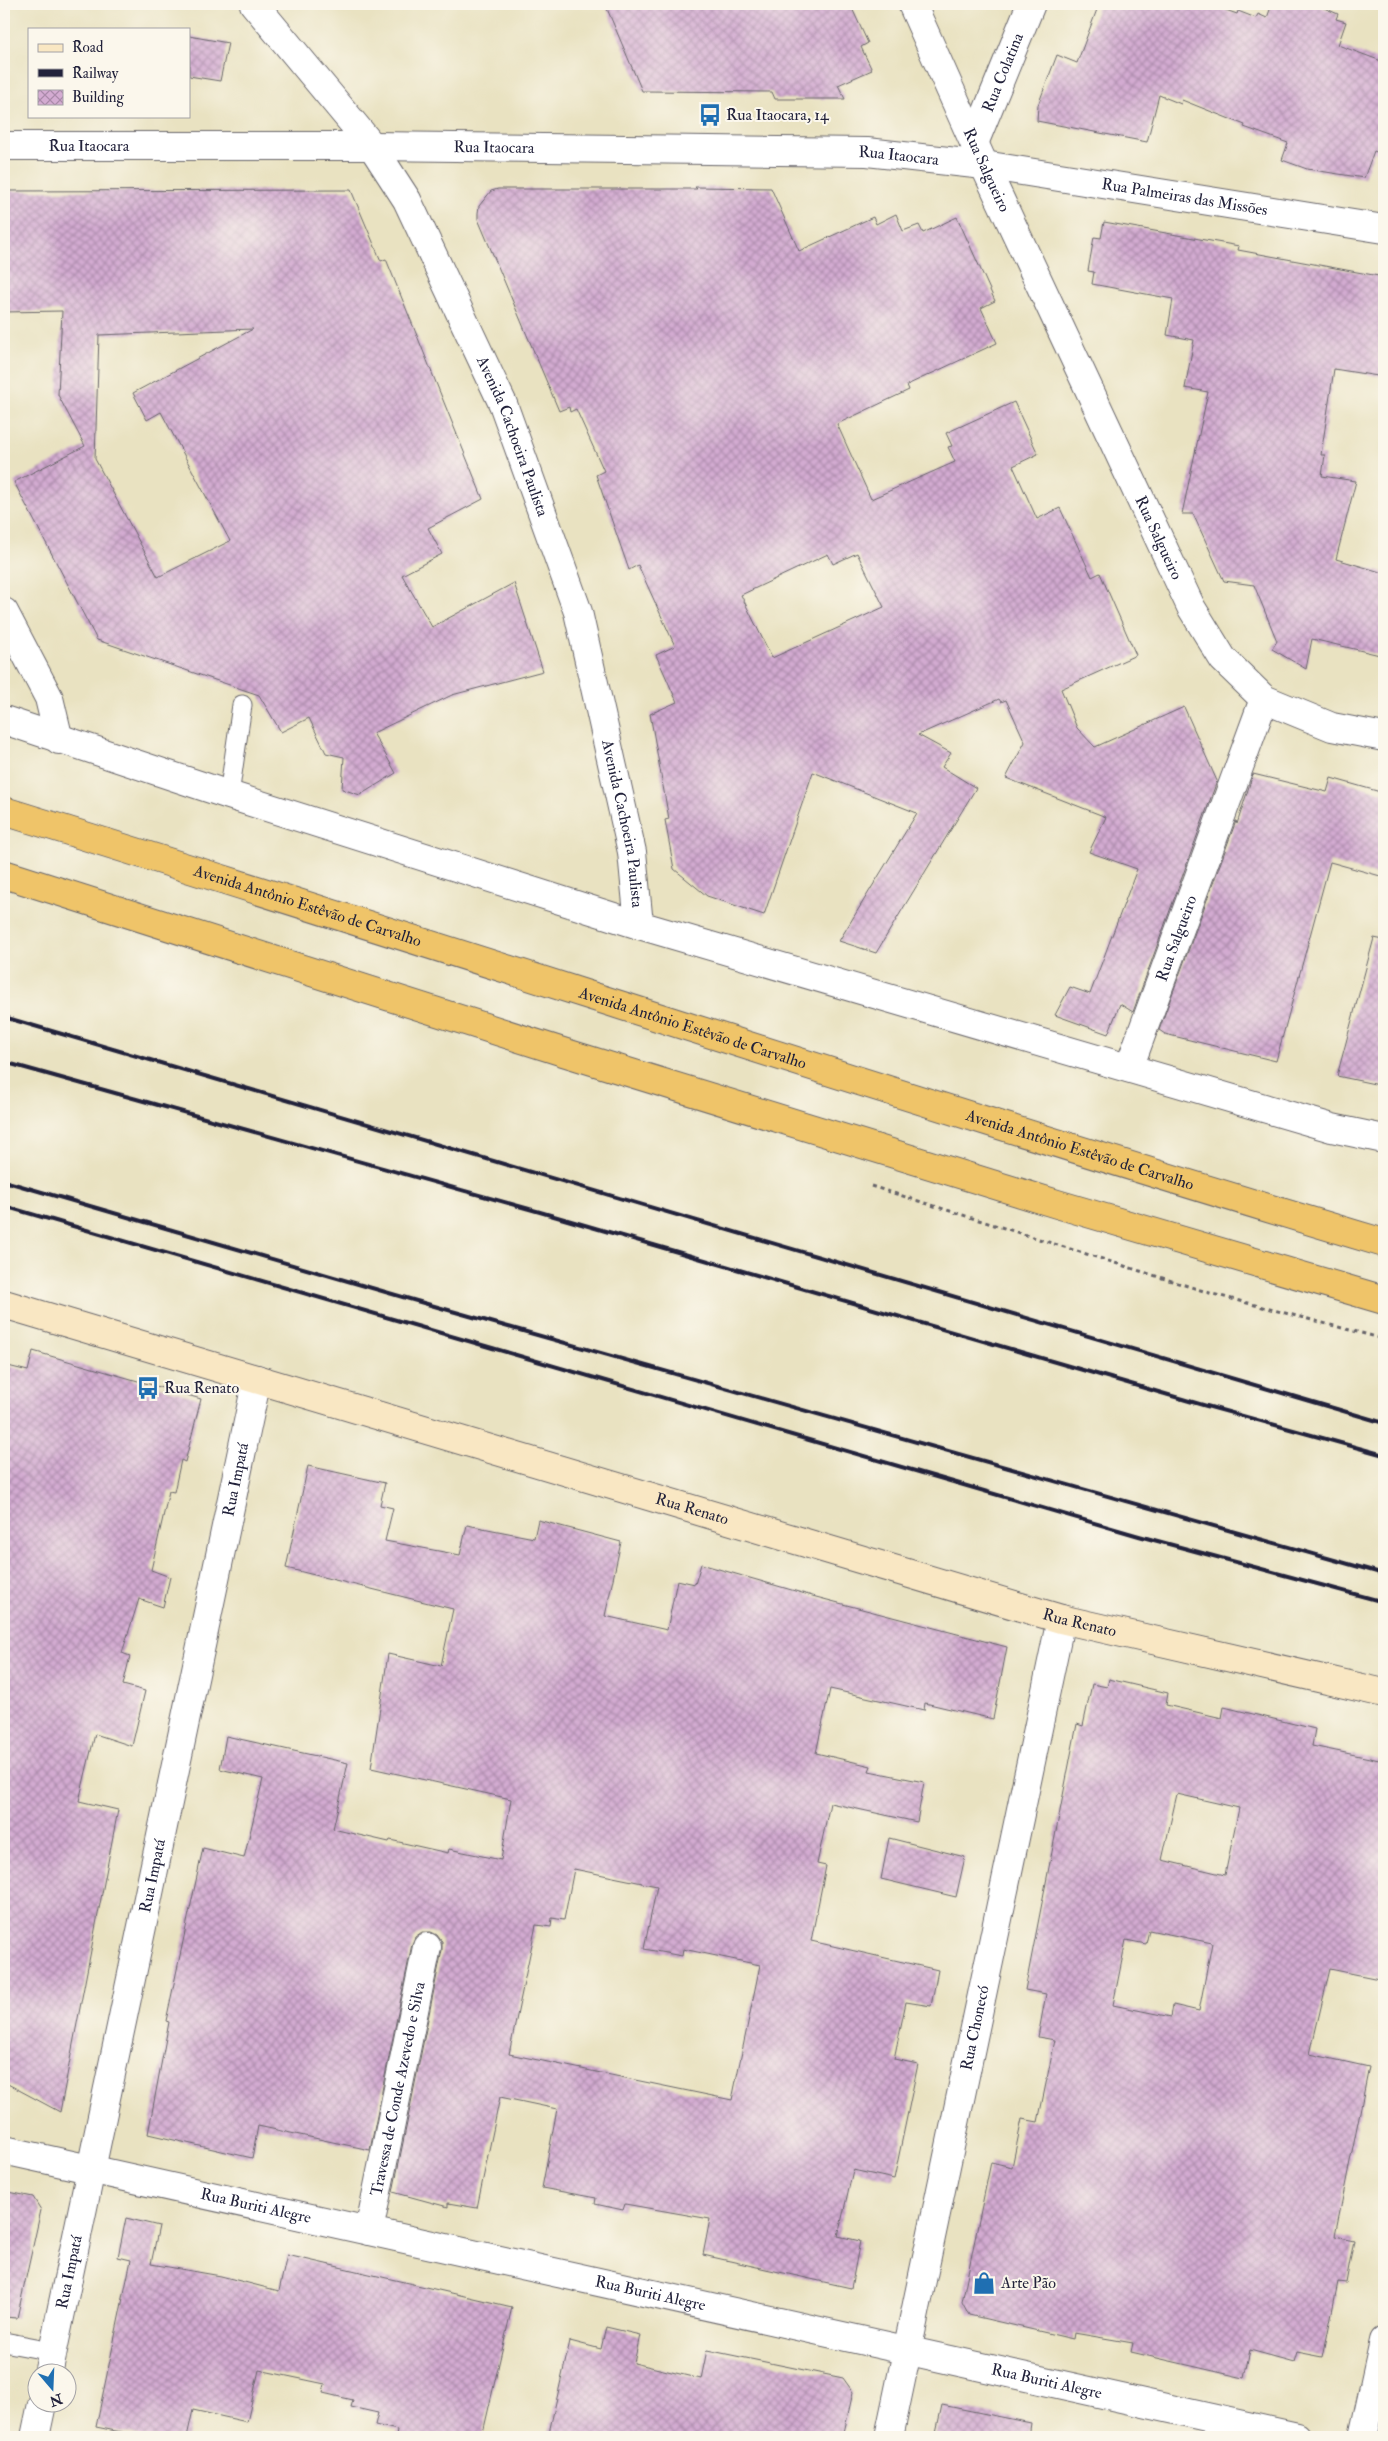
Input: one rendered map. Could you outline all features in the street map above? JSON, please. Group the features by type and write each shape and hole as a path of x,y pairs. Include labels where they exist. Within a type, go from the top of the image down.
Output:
{"highway":[{"name":"Avenida Antônio Estêvão de Carvalho","path":"4,810 272,893 648,1015 1193,1186 1384,1243"},
{"path":"4,874 1056,1204 1384,1300"}],"street":[{"name":"Avenida Cachoeira Paulista","path":"254,4 372,146 407,200 503,404 578,612 632,852 639,925"},
{"name":"Rua Salgueiro","path":"912,4 979,153 1191,607 1223,659 1264,699 1129,1068"},
{"name":"Rua Colatina","path":"979,153 1031,4"},
{"name":"Rua Itaocara","path":"4,146 372,146 979,153"},
{"name":"Rua Palmeiras das Missões","path":"979,153 1384,229"},
{"path":"4,612 49,698 59,740"},
{"path":"1264,699 1332,727 1384,737"},
{"path":"4,720 59,740 229,795 639,925 1332,1128 1384,1139"},
{"name":"Rua Renato","path":"4,1304 1061,1619 1384,1693"},
{"name":"Rua Impatá","path":"50,2362 257,1379"},
{"name":"Rua Chonecó","path":"889,2437 1061,1619"},
{"name":"Travessa de Conde Azevedo e Silva","path":"369,2231 427,1948"},
{"name":"Rua Buriti Alegre","path":"4,2150 1297,2437"},
{"path":"1363,2437 1384,2341"},
{"path":"35,2437 40,2414"}],"lane":[{"path":"229,795 242,705"},
{"path":"4,2342 50,2362"}],"building":[{"path":"605,4 850,4 868,43 861,47 872,70 838,85 845,99 775,99 772,92 642,91"},
{"path":"1099,4 1209,4 1237,14 1238,11 1256,18 1258,14 1267,18 1272,4 1315,4 1338,14 1336,19 1346,22 1338,45 1384,62 1384,155 1374,151 1364,178 1307,169 1282,160 1288,143 1244,127 1245,125 1182,100 1181,104 1159,95 1147,142 1037,121 1038,105 1057,55 1077,63"},
{"path":"190,36 228,43 220,81 190,76"},
{"path":"695,187 771,188 799,251 873,217 876,224 896,214 903,231 919,225 923,233 957,217 995,301 981,308 997,343 907,385 909,390 837,424 871,499 955,462 948,447 952,446 946,433 1014,402 1038,454 1013,466 1037,519 1060,508 1092,577 1100,573 1136,655 1061,689 1077,728 1095,747 1184,707 1217,781 1133,1012 1120,1004 1108,1034 1055,1015 1070,987 1090,994 1137,869 1089,852 1106,817 1006,778 1025,742 1006,700 1001,702 999,699 918,735 951,753 942,767 976,788 876,953 839,941 917,813 813,772 764,915 707,896 674,869 665,820 669,819 650,714 677,702 656,655 675,646 638,565 629,570 596,475 604,471 576,409 570,412 569,407 559,411 478,219 478,213 479,206 491,191 498,189 697,189","holes":["857,553 884,607 772,658 741,595 828,554 833,564"]},
{"path":"351,190 381,261 386,259 483,499 428,528 442,554 402,575 432,627 514,583 543,671 452,695 373,733 396,773 360,795 342,789 344,757 326,753 309,718 281,732 259,695 97,640 14,482 85,446 58,395 62,311 4,312 4,191","holes":["253,329 133,393 147,420 161,412 230,541 158,577 95,459 99,335"]},
{"path":"1104,222 1239,246 1238,250 1384,277 1384,377 1334,369 1321,455 1325,455 1322,476 1356,481 1336,559 1384,573 1384,656 1312,639 1306,669 1272,649 1277,641 1254,585 1224,581 1193,514 1182,514 1208,392 1185,388 1194,340 1167,335 1173,299 1092,284 1094,272 1088,271 1094,237 1101,238"},
{"path":"1253,774 1327,792 1331,778 1384,793 1384,877 1330,862 1276,1061 1165,1034 1159,1030 1236,821 1237,824"},
{"path":"1374,938 1384,940 1384,1086 1337,1076"},
{"path":"33,1351 201,1399 185,1462 181,1460 174,1492 169,1491 151,1570 170,1577 163,1607 139,1599 122,1653 130,1656 123,1685 145,1691 132,1746 95,1734 79,1801 118,1810 60,2112 4,2082 4,1365 28,1371"},
{"path":"308,1466 385,1483 380,1505 393,1508 385,1541 460,1555 467,1525 534,1538 538,1520 621,1542 605,1616 667,1630 677,1580 695,1584 701,1564 816,1597 1007,1647 993,1719 925,1703 924,1710 830,1689 816,1753 871,1766 869,1771 924,1782 917,1822 830,1803 817,1864 826,1866 811,1941 938,1970 931,2006 906,2002 894,2059 918,2064 894,2179 853,2170 838,2236 860,2241 851,2288 703,2255 710,2219 625,2204 623,2210 595,2204 596,2198 542,2188 557,2109 500,2097 477,2208 448,2203 448,2207 393,2192 442,1950 442,1942 437,1935 431,1932 422,1932 415,1937 412,1944 370,2150 258,2126 252,2158 148,2134 169,2022 166,2021 203,1848 244,1858 263,1779 220,1769 226,1736 348,1763 333,1829 448,1853 449,1849 501,1860 511,1799 371,1768 388,1654 441,1666 453,1609 286,1568","holes":["574,1869 657,1886 644,1949 682,1956 683,1949 760,1965 732,2100 509,2054 536,1925 551,1927 552,1918 564,1920"]},
{"path":"1109,1679 1168,1693 1166,1705 1222,1718 1224,1707 1315,1729 1312,1746 1384,1761 1384,1980 1330,1969 1310,2054 1369,2067 1335,2236 1354,2240 1346,2283 1338,2282 1323,2357 1297,2352 1294,2362 1250,2350 1244,2378 1131,2352 1133,2343 1074,2333 1073,2339 969,2315 962,2302 991,2162 1012,2167 1022,2119 1038,2122 1055,2040 1038,2037 1046,1994 1025,1990 1077,1724 1083,1726 1092,1684 1107,1687","holes":["1177,1794 1239,1808 1225,1875 1162,1860","1149,1930 1212,1943 1199,2011 1173,2005 1171,2017 1113,2005 1126,1940 1146,1944"]},
{"path":"889,1838 965,1857 956,1897 881,1879"},
{"path":"4,2191 33,2197 41,2210 17,2318 4,2317"},
{"path":"126,2218 159,2226 151,2264 221,2276 279,2291 287,2255 512,2307 482,2437 396,2437 397,2430 375,2425 378,2413 351,2407 353,2400 323,2393 325,2384 259,2370 247,2422 193,2410 187,2437 146,2437 96,2427 131,2260 118,2257"},
{"path":"606,2327 640,2335 634,2363 701,2379 707,2350 843,2378 853,2392 843,2437 548,2437 570,2341 601,2349"},
{"path":"942,2405 1031,2423 1029,2437 935,2437"}],"railway":[{"path":"4,1017 1384,1423"},
{"path":"4,1062 540,1212 1203,1405 1384,1455"},
{"path":"4,1181 413,1300 1384,1574"},
{"path":"4,1206 1139,1536 1384,1602"}],"place":[{"name":"Rua Itaocara, 14","path":"710,115"},
{"name":"Rua Renato","path":"148,1388"},
{"name":"Arte Pão","path":"984,2283"}]}
